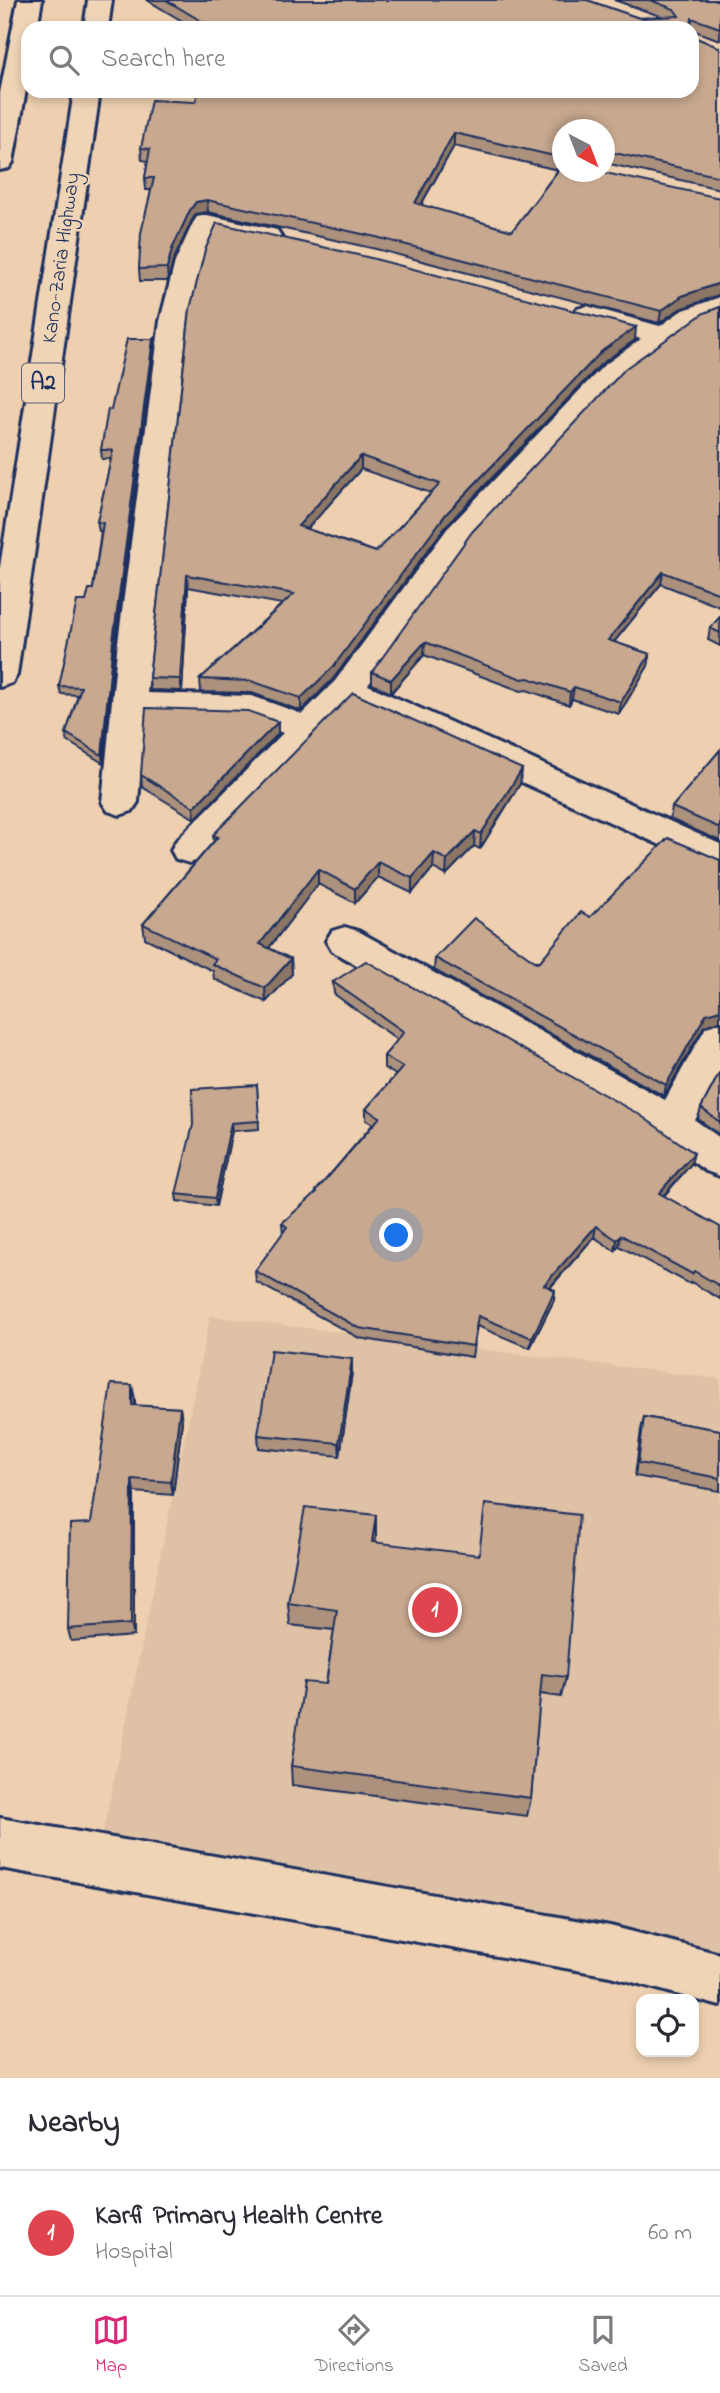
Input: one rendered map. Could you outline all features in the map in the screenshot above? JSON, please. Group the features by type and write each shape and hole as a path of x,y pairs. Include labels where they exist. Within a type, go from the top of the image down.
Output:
{"main road":[{"path":"26,21 30,0"},
{"path":"97,21 100,0"},
{"path":"0,162 21,49"},
{"name":"Kano-Zaria Highway","path":"0,675 86,98"},
{"path":"120,802 174,321 189,261 206,223 297,243"},
{"path":"189,850 347,689 458,536 612,372 691,317 720,306"},
{"path":"559,308 665,336"},
{"path":"347,689 720,859"},
{"path":"129,705 252,708 308,729"},
{"path":"345,941 653,1112 720,1159"},
{"path":"671,1126 720,1038"},
{"path":"0,1843 610,1951 720,1980"}],"shaded area":[{"path":"210,1316 720,1379 720,1959 101,1842"}],"building":[{"path":"166,0 587,0 639,18 679,16 674,9 650,0 720,0 720,28 692,18 692,21 201,21"},
{"path":"699,39 720,48 720,177 615,153 615,119 552,119 552,155 454,133 415,203 512,231 552,178 552,182 615,182 615,175 720,198 720,283 682,296 661,311 376,237 207,200 196,202 190,210 172,249 167,268 139,269 141,233 154,178 145,178 150,149 141,148 151,100 195,102 196,98 699,98"},
{"path":"217,223 371,258 636,327 602,351 446,514 333,667 301,698 251,681 200,679 294,594 187,575 180,679 149,678 190,309 205,250","holes":["361,456 440,484 376,552 298,526"]},
{"path":"720,307 720,594 663,572 608,640 650,654 621,702 574,687 570,692 528,678 522,679 425,642 391,680 372,672 472,532 626,368 704,313"},
{"path":"127,339 153,339 113,641 102,755 66,733 81,687 59,686 77,601 86,601 89,589 93,589 103,523 97,522 113,450 101,450 108,409 111,410"},
{"path":"720,617 720,633 710,628"},
{"path":"353,693 522,769 481,834 475,831 447,860 434,853 412,878 378,862 355,889 318,869 260,944 291,959 265,988 212,964 216,959 143,924 218,837 213,835"},
{"path":"146,708 248,711 278,722 194,807 141,775"},
{"path":"720,750 720,828 672,807"},
{"path":"668,838 720,860 720,1010 706,1014 666,1085 435,958 474,918 536,962 540,961 581,912 590,917"},
{"path":"366,961 640,1115 694,1153 659,1193 720,1227 720,1286 694,1271 692,1274 621,1235 617,1240 596,1226 544,1285 555,1290 532,1338 478,1316 473,1346 359,1328 255,1271 287,1227 282,1223 317,1192 380,1117 366,1109 403,1067 384,1056 404,1032 333,982"},
{"path":"720,1072 720,1122 701,1108"},
{"path":"257,1085 259,1121 231,1123 215,1198 176,1194 193,1125 192,1089"},
{"path":"271,1350 352,1359 339,1443 258,1435"},
{"path":"111,1384 132,1385 132,1405 180,1408 171,1482 132,1479 131,1624 68,1629 70,1524 91,1523"},
{"path":"644,1417 720,1430 720,1478 638,1463"},
{"path":"485,1504 579,1515 566,1677 542,1674 531,1798 291,1766 304,1682 326,1684 337,1610 288,1603 305,1507 376,1515 372,1542 479,1555"}],"place":[{"name":"Karfi Primary Health Centre","path":"435,1610"}]}
